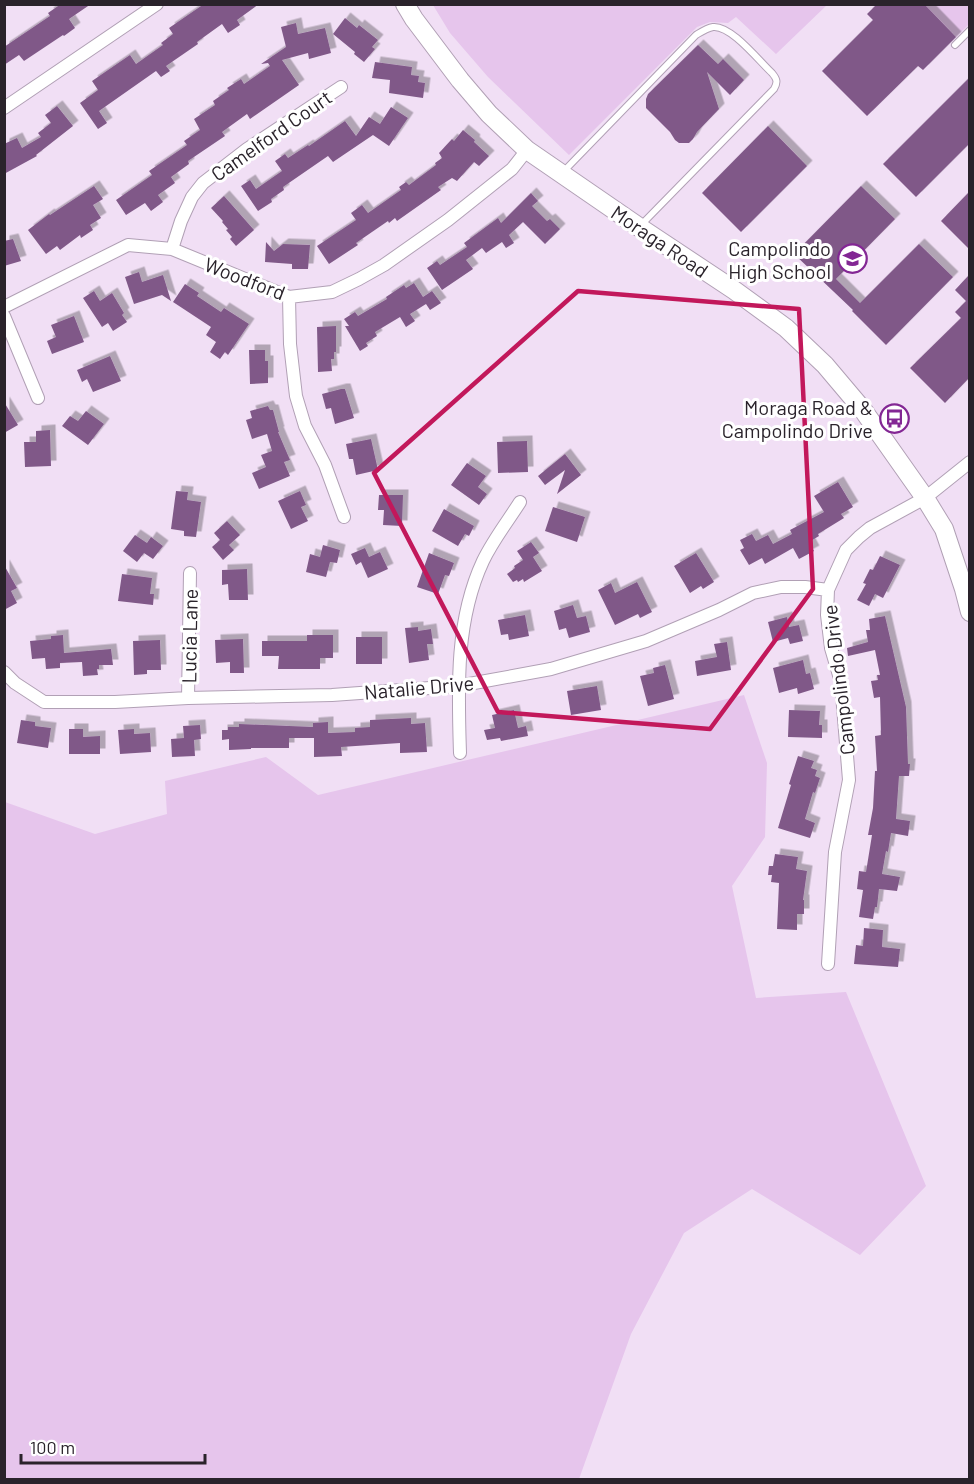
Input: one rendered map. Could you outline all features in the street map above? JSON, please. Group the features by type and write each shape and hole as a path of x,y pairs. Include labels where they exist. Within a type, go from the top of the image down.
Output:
{"main road":[{"name":"Moraga Road","path":"405,4 440,54 489,114 527,150 734,290 786,328 825,365 863,410 925,498 944,530 964,589 969,612"}],"street":[{"path":"4,108 157,4"},
{"name":"Camelford Court","path":"172,249 192,197 203,183 247,149 341,87"},
{"name":"Woodford","path":"4,307 128,245 172,249 289,297 332,292 384,265 448,220 512,169 527,150"},
{"path":"289,297 290,344 296,396 305,426 325,465 344,517"},
{"path":"4,316 38,398"},
{"name":"Campolindo Drive","path":"828,964 834,852 849,780 842,682 831,648 827,615 828,590 846,550 859,537 870,528 925,498 969,462"},
{"path":"460,753 458,686 465,617 483,562 520,502"},
{"name":"Lucia Lane","path":"188,698 190,573"},
{"name":"Natalie Drive","path":"4,672 15,683 44,702 332,695 458,686 551,669 646,641 753,592 781,587 828,590"}],"lane":[{"path":"561,174 696,35 713,27 730,33 772,73 777,84 744,121 639,227"},
{"path":"955,45 969,30"}],"highlighted area":[{"path":"578,291 799,309 813,589 710,729 498,712 374,473"}],"shaded area":[{"path":"433,5 827,5 776,54 736,17 728,23 710,22 697,27 569,155 488,77 450,33"},
{"path":"924,5 969,5 969,24 956,37"},
{"path":"744,695 767,763 765,837 732,886 756,998 846,992 926,1186 860,1255 752,1189 684,1233 631,1334 579,1479 5,1479 5,802 95,834 167,814 165,781 266,757 318,795"}],"building":[{"path":"61,4 91,4 69,19 75,28 64,36 24,61 19,55 4,65 4,47 50,16 48,13"},
{"path":"204,4 259,4 237,20 240,25 228,33 222,24 166,66 170,71 161,77 156,71 99,111 107,123 98,129 80,103 98,90 92,81 130,55 136,64 163,45 161,43 173,34 169,28"},
{"path":"877,4 924,4 956,37 923,70 918,66 867,116 822,71 873,20 867,14"},
{"path":"345,18 357,28 359,25 378,40 372,47 375,49 364,62 333,34"},
{"path":"296,23 298,34 325,28 331,53 309,59 308,53 282,60 299,85 250,119 247,114 222,132 225,136 188,161 189,164 171,177 175,183 158,195 163,202 151,211 145,203 126,215 116,200 152,175 149,171 187,145 184,141 200,130 194,119 215,105 213,101 229,90 227,88 241,79 244,84 270,66 268,63 261,64 286,47 281,27"},
{"path":"698,45 718,64 723,59 744,80 730,95 707,72 719,109 689,143 679,143 646,108 646,99 648,94"},
{"path":"375,62 412,67 411,75 419,76 418,82 425,83 423,98 389,93 390,80 372,78"},
{"path":"969,78 969,144 916,197 883,164"},
{"path":"57,106 73,126 37,156 4,174 4,144 17,138 22,148 41,137 38,133 51,123 45,115"},
{"path":"391,107 408,118 389,146 373,135 333,162 328,156 283,187 284,190 271,199 272,202 258,211 241,186 250,180 256,189 282,171 275,161 285,154 288,158 309,146 345,121 356,136 369,117 380,124"},
{"path":"768,126 807,166 741,232 702,193"},
{"path":"463,130 489,156 479,166 474,162 457,181 452,178 438,187 441,190 397,221 395,218 389,223 388,221 329,264 317,246 356,220 351,213 362,205 368,213 401,190 399,187 406,182 409,185 436,165 435,163 442,158 439,153"},
{"path":"94,186 103,199 93,205 101,218 90,225 93,230 81,238 80,235 60,250 57,246 46,254 28,230"},
{"path":"861,186 895,219 836,279 860,303 919,244 953,277 886,345 794,254"},
{"path":"969,192 969,249 941,221"},
{"path":"531,193 538,201 532,206 547,221 550,219 560,229 545,244 523,222 509,235 514,243 506,248 502,242 486,253 482,248 466,260 473,269 442,290 427,268 437,261 440,265 467,247 464,243 498,218 501,223"},
{"path":"224,196 254,230 236,246 230,239 232,237 223,221 211,208"},
{"path":"13,239 21,261 4,266 4,241"},
{"path":"266,242 274,251 283,244 310,245 308,269 292,269 292,264 265,262"},
{"path":"139,272 142,282 163,275 171,301 162,295 134,304 125,277"},
{"path":"969,275 969,378 945,403 910,368 961,318 955,312 966,301 955,290"},
{"path":"414,283 423,297 432,291 441,303 430,310 426,304 410,314 415,321 406,327 400,317 375,332 377,336 366,343 368,346 360,351 345,326 349,326 344,319 355,312 358,316 387,299 386,297 404,285 406,288"},
{"path":"185,284 199,293 197,296 221,312 224,308 249,324 228,355 225,352 220,359 210,352 216,342 206,335 211,327 173,302"},
{"path":"94,291 100,301 112,293 127,322 113,331 108,323 102,327 83,298"},
{"path":"74,316 84,342 52,354 47,341 56,337 51,325"},
{"path":"336,326 336,352 334,352 334,359 331,359 332,371 318,372 317,327"},
{"path":"249,350 265,350 265,361 268,361 268,383 250,384"},
{"path":"110,356 121,381 93,392 87,379 82,382 77,370"},
{"path":"345,389 354,418 335,424 331,408 326,409 322,394"},
{"path":"4,402 18,425 4,433"},
{"path":"268,406 270,410 273,410 278,432 290,460 284,462 290,476 259,489 252,473 266,467 261,455 272,451 267,434 252,439 246,420 252,418 250,411"},
{"path":"86,411 104,424 88,445 62,426 70,416 78,421"},
{"path":"50,430 51,466 25,467 24,442 36,442 36,431"},
{"path":"371,439 378,470 356,475 353,459 349,459 346,444"},
{"path":"527,441 528,472 498,473 497,442"},
{"path":"565,454 581,475 557,494 565,470 545,485 538,476"},
{"path":"467,463 486,476 478,487 487,494 479,505 451,485"},
{"path":"838,482 853,507 841,514 844,518 809,542 814,551 799,559 793,548 765,564 762,558 749,565 740,550 744,548 740,540 752,534 756,541 768,535 773,544 792,534 790,530 824,512 814,496"},
{"path":"176,491 188,492 187,500 201,502 196,537 184,536 184,531 171,529"},
{"path":"300,491 306,505 301,507 308,521 291,529 278,501"},
{"path":"379,495 403,495 402,526 383,525 384,510 378,510"},
{"path":"553,507 585,517 577,542 545,531"},
{"path":"444,509 474,526 469,536 465,534 458,546 432,531"},
{"path":"227,521 240,535 229,545 234,550 223,560 212,547 220,540 214,533"},
{"path":"135,535 147,543 151,537 163,546 153,559 144,553 137,562 123,551"},
{"path":"531,542 539,553 533,557 542,571 524,582 523,579 513,582 507,574 523,560 517,551"},
{"path":"323,545 340,550 337,563 330,562 326,577 306,572 310,554 320,557"},
{"path":"365,548 369,557 380,552 388,569 368,578 361,562 356,565 351,554"},
{"path":"429,553 454,563 449,576 445,575 438,594 417,587"},
{"path":"696,553 714,582 690,593 674,566"},
{"path":"880,556 900,565 883,598 875,594 869,606 857,600 866,584 863,583 870,569 873,570"},
{"path":"4,565 17,588 11,591 17,603 4,610"},
{"path":"247,569 248,600 229,600 228,584 222,585 222,570"},
{"path":"122,574 152,578 150,594 154,594 153,605 118,601"},
{"path":"637,582 652,612 640,618 638,614 615,625 598,590 611,583 615,593"},
{"path":"573,605 577,618 586,616 590,632 569,638 566,628 559,630 554,611"},
{"path":"525,615 529,636 509,640 508,634 501,635 498,620"},
{"path":"885,616 906,707 908,764 910,764 909,776 899,776 896,819 910,821 908,836 891,833 882,874 900,877 897,891 879,889 873,919 859,917 863,890 857,889 859,871 866,872 872,835 868,835 873,808 875,771 877,771 875,736 881,735 880,697 874,698 871,681 878,680 877,675 880,675 875,650 848,656 847,648 868,642 866,630 870,630 869,619"},
{"path":"787,617 789,627 799,625 803,641 790,644 788,638 773,642 768,622"},
{"path":"418,627 418,631 431,629 433,644 427,644 429,660 409,663 405,628"},
{"path":"63,635 64,653 111,649 113,665 99,665 98,675 83,676 82,662 60,663 60,668 46,669 45,658 32,659 30,641"},
{"path":"307,635 333,635 333,658 320,658 320,669 278,669 279,656 262,656 262,641 307,641"},
{"path":"356,637 382,637 382,664 356,664"},
{"path":"243,639 244,673 230,673 230,662 216,663 215,640"},
{"path":"160,640 161,670 147,670 147,674 134,675 133,641"},
{"path":"727,642 731,670 697,676 695,661 717,657 714,644"},
{"path":"803,660 806,674 810,673 814,689 798,694 797,688 779,693 773,668"},
{"path":"665,665 674,699 648,706 640,676 654,673 653,668"},
{"path":"597,686 601,710 571,715 567,691"},
{"path":"514,710 518,728 526,726 528,736 501,741 500,738 487,740 484,730 495,728 492,715"},
{"path":"789,710 820,711 819,725 822,725 822,738 788,737"},
{"path":"411,718 411,724 425,723 427,752 400,753 400,743 341,747 342,756 314,757 314,738 289,738 289,748 229,750 229,739 222,740 222,730 228,730 228,727 239,727 239,724 313,727 313,723 328,722 328,733 355,732 355,728 370,727 370,720"},
{"path":"21,720 35,722 35,726 51,728 48,748 17,743"},
{"path":"200,725 201,739 194,740 195,756 172,757 171,739 184,738 183,726"},
{"path":"69,729 83,729 83,737 100,736 100,754 69,754"},
{"path":"134,729 134,734 150,733 151,752 120,754 118,730"},
{"path":"798,756 814,761 811,768 817,770 815,776 820,778 805,819 815,823 810,838 778,828"},
{"path":"775,854 798,857 796,869 807,871 803,900 804,914 797,914 797,930 777,929 779,883 771,882 772,875 768,875 769,866 773,866"},
{"path":"864,928 883,930 882,947 900,949 898,967 854,964 856,945 863,946"}],"place":[{"name":"Campolindo High School","path":"852,259"},
{"name":"Moraga Road & Campolindo Drive","path":"894,419"}]}
